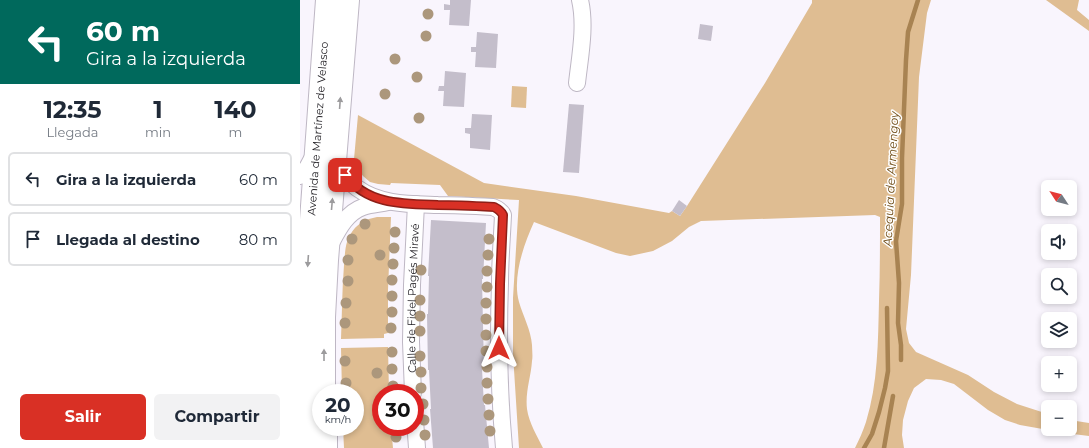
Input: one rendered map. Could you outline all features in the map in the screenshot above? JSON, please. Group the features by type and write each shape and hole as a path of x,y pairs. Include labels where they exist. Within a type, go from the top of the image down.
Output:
{"highway":[{"name":"Avenida de Martínez de Velasco","path":"324,384 324,317 328,248 326,155 327,0"},
{"name":"Avenida de Martínez de Velasco","path":"307,448 305,399 305,227 326,155 348,0"},
{"path":"326,436 326,448"}],"street":[{"path":"577,83 583,12 580,0"},
{"path":"300,176 307,168 326,155 357,188 367,194 390,202 494,207 501,211 503,215 499,335 500,392 504,448"},
{"path":"328,248 345,220 358,209 390,202"},
{"name":"Calle de Fidel Pagés Miravé","path":"413,384 411,321 416,204"},
{"path":"416,436 417,448"}],"shaded area":[{"path":"812,0 931,0 927,13 919,77 911,275 906,329 909,343 916,352 968,375 994,392 1017,404 1041,412 1041,429 1020,425 1005,420 988,410 954,384 941,380 926,379 914,388 908,401 903,420 902,435 904,448 855,448 865,425 870,407 877,362 880,280 880,217 875,215 701,221 689,227 672,241 653,251 630,256 616,253 534,222 526,240 520,261 517,292 532,345 527,409 531,424 543,448 519,448 513,354 513,298 519,200 448,196 440,185 391,183 390,185 370,182 357,168 354,159 358,115 484,183 576,196 669,213 672,211 680,216 765,83 812,3"},
{"path":"1046,0 1079,0 1077,10 1089,20 1089,31"},
{"path":"512,86 527,87 526,108 511,107"},
{"path":"377,217 391,217 388,333 384,334 384,338 341,339 343,274 348,238 358,225 369,219"},
{"path":"388,347 389,384 372,384 372,436 392,436 393,448 344,448 343,436 364,436 364,384 342,384 341,348"},
{"path":"1077,421 1089,423 1089,436 1077,434"}],"building":[{"path":"450,0 471,0 469,26 449,25 450,10 444,10 444,4 450,5"},
{"path":"700,24 713,26 711,41 698,39"},
{"path":"477,32 498,34 496,68 475,67 476,52 471,52 471,47 476,47"},
{"path":"445,71 466,73 464,107 443,106 444,91 438,91 439,86 444,86"},
{"path":"569,104 584,105 579,173 563,172"},
{"path":"472,114 492,115 490,150 470,148 470,134 465,133 465,128 471,128"},
{"path":"679,200 687,206 680,216 672,211"},
{"path":"431,220 486,223 482,279 484,369 482,369 489,448 433,448 428,370 427,314"}],"waterway":[{"name":"Acequia de Armengoy","path":"901,360 901,345 898,323 899,283 896,241 902,204 902,158 908,32 918,0"},
{"path":"864,448 872,434 879,412 888,371 887,308"},
{"name":"Acequia de Armengoy","path":"884,448 893,396"}],"route":[{"path":"345,175 353,184 367,194 390,202 494,207 501,211 503,215 499,348"}]}
